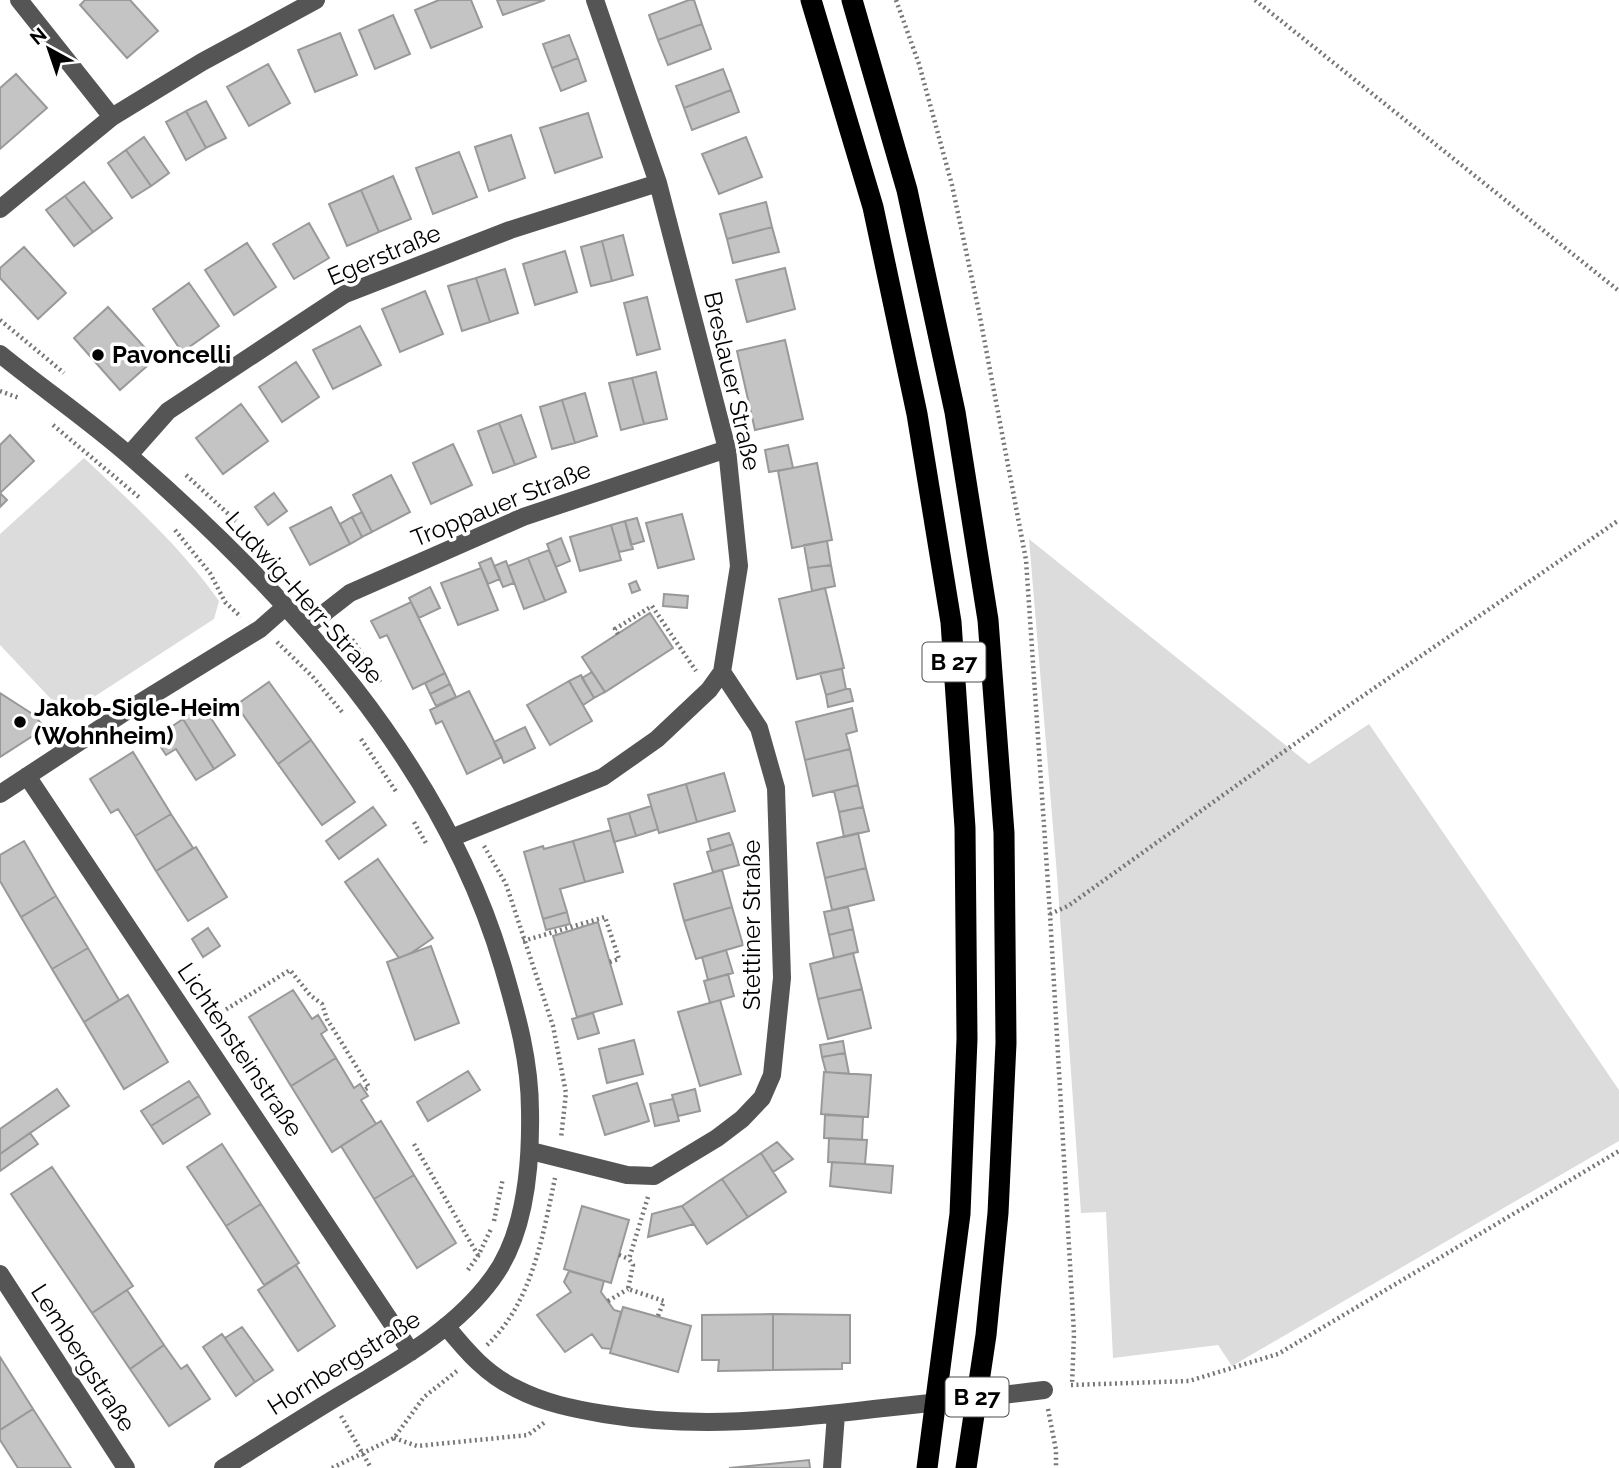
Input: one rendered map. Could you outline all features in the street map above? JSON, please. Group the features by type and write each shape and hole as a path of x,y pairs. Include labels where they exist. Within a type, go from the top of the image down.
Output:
{"highway":[{"name":"B 27","path":"811,0 873,207 917,414 951,622 965,828 967,1039 960,1214 927,1465"},
{"name":"B 27","path":"852,0 907,190 955,412 988,620 1004,833 1006,1043 998,1213 986,1335 967,1463"}],"street":[{"path":"19,0 112,117"},
{"name":"Breslauer Straße","path":"450,838 603,777 657,739 709,690 722,672 739,566 727,449 658,183 595,0"},
{"path":"0,209 112,117 202,62 311,1"},
{"name":"Egerstraße","path":"129,455 168,411 345,295 510,230 658,183"},
{"name":"Ludwig-Herr-Straße","path":"1,355 129,455 188,507 305,628 365,700 408,764 478,894 498,948 524,1045 530,1087 531,1151 524,1204 508,1252 494,1278 446,1326"},
{"name":"Troppauer Straße","path":"305,628 350,593 523,516 727,449"},
{"path":"0,794 125,712 260,629 285,607"},
{"name":"Stettiner Straße","path":"654,1176 708,1144 742,1119 762,1098 772,1075 782,978 776,789 759,728 722,672"},
{"name":"Lichtensteinstraße","path":"27,776 411,1352"},
{"path":"531,1151 627,1175 654,1176"},
{"name":"Lembergstraße","path":"0,1274 126,1468"},
{"name":"Hornbergstraße","path":"223,1468 411,1352 446,1326 472,1359 517,1390 565,1407 628,1418 696,1424 770,1421 1044,1390"},
{"path":"832,1468 836,1414"}],"path":[{"path":"896,0 919,64 951,185 979,312 1026,559 1074,1334 1072,1385"},
{"path":"1255,0 1619,291"},
{"path":"0,320 72,380"},
{"path":"0,391 19,398 29,406"},
{"path":"47,421 150,506"},
{"path":"181,471 217,501 243,529"},
{"path":"1050,914 1069,906 1335,715 1619,520"},
{"path":"167,522 210,573 233,612 284,647 348,720"},
{"path":"618,634 615,629 652,606 709,690"},
{"path":"323,613 352,639 389,695"},
{"path":"356,731 403,803"},
{"path":"410,813 429,849"},
{"path":"332,1468 394,1438 424,1397 472,1359 505,1328 518,1303 542,1241 559,1157 566,1093 554,1026 506,884 473,828"},
{"path":"498,948 605,917 619,960 610,962"},
{"path":"196,1028 290,970 310,995 322,1004 325,1021 369,1087 364,1090"},
{"path":"414,1144 478,1256 494,1278"},
{"path":"1056,1468 1056,1450 1044,1390 1072,1385 1189,1381 1278,1354 1619,1151"},
{"path":"466,1273 493,1226 504,1173"},
{"path":"629,1259 654,1176"},
{"path":"608,1301 628,1289 633,1265 629,1259 619,1255"},
{"path":"628,1289 664,1301 658,1316"},
{"path":"332,1400 371,1468"},
{"path":"394,1438 417,1446 528,1434 565,1407"}],"shaded area":[{"path":"84,458 173,544 219,601 214,619 66,715 0,645 0,534"},
{"path":"1029,539 1309,764 1369,724 1619,1090 1619,1141 1232,1366 1218,1345 1113,1358 1106,1212 1081,1213"}],"building":[{"path":"85,0 130,0 158,31 127,58 80,5"},
{"path":"439,0 471,0 482,27 431,48 415,10"},
{"path":"497,0 545,0 503,15"},
{"path":"694,0 702,24 658,40 649,15"},
{"path":"393,15 410,54 375,69 359,30"},
{"path":"702,24 711,49 668,65 658,40"},
{"path":"340,33 357,75 315,92 298,50"},
{"path":"569,35 578,58 552,68 543,44"},
{"path":"578,58 586,81 561,91 552,68"},
{"path":"268,64 290,103 249,126 227,87"},
{"path":"723,69 731,90 684,108 676,86"},
{"path":"16,74 47,108 0,149 0,88"},
{"path":"731,90 739,112 692,130 684,108"},
{"path":"206,101 226,138 206,148 186,111"},
{"path":"186,111 206,148 186,160 166,122"},
{"path":"588,113 602,157 555,173 540,128"},
{"path":"511,135 525,178 489,191 475,147"},
{"path":"144,137 169,173 151,186 126,150"},
{"path":"746,137 762,177 719,194 702,154"},
{"path":"126,150 151,186 132,198 108,163"},
{"path":"459,152 477,197 433,214 416,168"},
{"path":"393,176 411,219 379,232 361,190"},
{"path":"84,182 112,218 93,232 65,196"},
{"path":"361,190 379,232 347,246 329,204"},
{"path":"65,196 93,232 74,246 46,210"},
{"path":"766,202 772,227 727,239 720,214"},
{"path":"309,223 329,258 294,279 273,244"},
{"path":"772,227 779,252 733,263 727,239"},
{"path":"623,235 633,275 612,281 602,241"},
{"path":"602,241 612,281 591,286 581,247"},
{"path":"247,243 276,287 234,315 205,270"},
{"path":"24,247 66,293 38,319 0,278 0,268"},
{"path":"565,251 577,292 535,305 523,264"},
{"path":"785,268 795,309 747,322 736,280"},
{"path":"505,269 518,313 490,322 476,278"},
{"path":"476,278 490,322 462,331 448,286"},
{"path":"189,283 219,326 182,352 153,309"},
{"path":"425,291 443,334 400,352 382,309"},
{"path":"647,297 660,349 637,355 624,303"},
{"path":"108,307 155,359 120,390 74,338"},
{"path":"360,326 381,365 333,389 313,350"},
{"path":"785,340 803,419 755,430 737,351"},
{"path":"296,362 319,397 282,422 259,387"},
{"path":"656,372 667,419 644,424 632,378"},
{"path":"632,378 644,424 621,430 609,383"},
{"path":"585,393 597,436 575,443 562,400"},
{"path":"562,400 575,443 552,449 540,407"},
{"path":"241,404 268,441 223,474 196,438"},
{"path":"521,415 536,457 515,465 499,423"},
{"path":"499,423 515,465 493,473 478,431"},
{"path":"10,435 34,461 0,493 0,445"},
{"path":"453,444 472,485 431,504 413,463"},
{"path":"788,445 793,468 769,472 765,450"},
{"path":"817,463 832,540 792,548 778,471"},
{"path":"391,475 410,512 372,532 353,495"},
{"path":"0,493 7,500 0,507"},
{"path":"274,493 287,511 268,525 255,507"},
{"path":"331,507 350,544 310,565 290,528"},
{"path":"362,512 372,532 362,537 352,517"},
{"path":"682,514 694,559 658,568 646,523"},
{"path":"352,517 362,537 350,544 340,524"},
{"path":"637,518 644,541 631,545 625,521"},
{"path":"625,521 633,549 619,552 611,525"},
{"path":"611,525 621,560 580,571 570,537"},
{"path":"561,538 570,561 556,567 547,544"},
{"path":"827,541 831,565 808,568 804,545"},
{"path":"549,550 566,592 545,601 528,558"},
{"path":"491,558 500,579 488,584 479,563"},
{"path":"528,558 545,601 524,609 508,566"},
{"path":"506,561 514,583 503,587 494,566"},
{"path":"831,565 835,586 812,591 808,568"},
{"path":"481,568 498,610 458,625 441,583"},
{"path":"636,581 640,590 632,593 629,584"},
{"path":"430,587 440,608 419,618 409,598"},
{"path":"825,588 844,668 797,679 779,599"},
{"path":"664,594 688,596 687,608 663,606"},
{"path":"411,602 445,673 413,689 387,635 380,638 371,621"},
{"path":"650,613 673,648 605,692 582,657"},
{"path":"842,669 846,689 826,695 820,673"},
{"path":"592,672 605,692 594,698 582,678"},
{"path":"445,673 450,684 430,694 425,683"},
{"path":"581,675 594,698 583,705 569,681"},
{"path":"569,681 592,721 550,745 527,705"},
{"path":"269,682 311,740 278,764 236,705"},
{"path":"450,684 456,697 436,706 430,694"},
{"path":"850,689 853,701 828,707 826,695"},
{"path":"469,691 502,757 467,774 442,721 436,724 430,710"},
{"name":"Jakob-Sigle-Heim (Wohnheim)","path":"0,693 34,715 45,728 0,757"},
{"path":"203,706 235,755 214,769 183,719"},
{"path":"852,708 857,731 846,734 850,749 805,760 796,722"},
{"path":"183,719 214,769 196,780 176,749 166,755 155,738"},
{"path":"525,727 535,748 504,763 494,742"},
{"path":"311,740 355,802 322,825 278,764"},
{"path":"850,749 858,785 813,796 805,760"},
{"path":"133,752 171,814 135,836 118,809 111,813 90,779"},
{"path":"724,773 735,811 697,822 686,784"},
{"path":"686,784 697,822 659,833 648,795"},
{"path":"858,785 863,807 839,812 834,791"},
{"path":"651,806 658,829 636,836 629,813"},
{"path":"373,807 386,825 339,859 326,841"},
{"path":"863,807 869,831 844,837 839,812"},
{"path":"629,813 636,836 614,842 608,819"},
{"path":"171,814 193,848 156,871 135,836"},
{"path":"611,830 623,872 585,882 573,841"},
{"path":"729,833 733,844 711,851 708,839"},
{"path":"858,833 866,868 825,878 817,843"},
{"path":"24,841 56,896 21,917 0,881 0,855"},
{"path":"573,841 585,882 560,889 567,912 543,919 524,852"},
{"path":"733,844 739,865 713,872 707,852"},
{"path":"196,847 227,897 188,921 156,871"},
{"path":"378,859 433,938 399,958 345,882"},
{"path":"866,868 874,900 832,910 825,878"},
{"path":"722,870 732,907 684,921 674,884"},
{"path":"56,896 88,948 52,969 21,917"},
{"path":"732,907 743,945 696,959 684,921"},
{"path":"848,907 853,929 829,935 824,912"},
{"path":"567,912 570,924 546,930 543,919"},
{"path":"598,922 622,1004 577,1017 553,936"},
{"path":"208,928 220,946 203,957 192,939"},
{"path":"853,929 858,952 834,958 829,935"},
{"path":"431,946 459,1023 415,1040 387,962"},
{"path":"88,948 119,1000 84,1022 52,969"},
{"path":"726,950 733,973 708,980 702,957"},
{"path":"853,953 862,989 818,999 810,964"},
{"path":"728,974 734,996 710,1003 704,981"},
{"path":"862,989 871,1028 828,1039 818,999"},
{"path":"293,990 312,1019 318,1015 327,1030 321,1034 336,1058 291,1086 249,1017"},
{"path":"128,995 168,1062 124,1089 84,1022"},
{"path":"720,1000 741,1074 700,1086 678,1012"},
{"path":"593,1013 599,1033 578,1039 572,1019"},
{"path":"634,1040 643,1074 607,1083 599,1049"},
{"path":"843,1041 845,1053 822,1057 820,1045"},
{"path":"845,1053 849,1074 826,1072 822,1057"},
{"path":"336,1058 354,1088 360,1084 368,1096 361,1100 376,1124 332,1152 291,1086"},
{"path":"468,1071 480,1090 428,1121 417,1102"},
{"path":"824,1072 871,1075 868,1117 821,1114"},
{"path":"189,1081 199,1096 151,1126 141,1111"},
{"path":"637,1083 649,1121 605,1135 593,1096"},
{"path":"57,1089 69,1106 0,1154 0,1129"},
{"path":"695,1089 700,1111 678,1116 672,1095"},
{"path":"199,1096 210,1114 163,1144 151,1126"},
{"path":"673,1099 679,1121 655,1126 650,1104"},
{"path":"825,1115 863,1117 862,1140 824,1138"},
{"path":"381,1121 414,1175 374,1199 341,1146"},
{"path":"30,1133 38,1144 0,1171 0,1154"},
{"path":"829,1138 867,1140 865,1164 828,1162"},
{"path":"777,1142 793,1159 773,1172 761,1153"},
{"path":"222,1144 261,1204 226,1226 187,1167"},
{"path":"761,1153 786,1192 748,1217 722,1179"},
{"path":"832,1162 893,1166 891,1193 830,1186"},
{"path":"52,1167 133,1286 92,1313 11,1194"},
{"path":"414,1175 456,1243 417,1268 374,1199"},
{"path":"722,1179 748,1217 707,1244 682,1206"},
{"path":"261,1204 299,1263 264,1285 226,1226"},
{"path":"582,1206 629,1220 611,1283 564,1269"},
{"path":"682,1206 694,1224 648,1237 652,1214"},
{"path":"296,1265 335,1326 298,1351 258,1290"},
{"path":"569,1271 604,1281 601,1292 614,1310 621,1312 611,1349 602,1348 592,1334 565,1352 537,1315 571,1292 564,1282"},
{"path":"127,1290 164,1345 130,1369 92,1313"},
{"path":"623,1307 691,1326 678,1372 610,1353"},
{"path":"773,1314 850,1315 850,1363 842,1363 842,1369 773,1370"},
{"path":"773,1314 773,1370 718,1371 719,1360 702,1360 702,1315"},
{"path":"242,1327 273,1370 255,1382 225,1338"},
{"path":"222,1334 255,1382 236,1396 203,1347"},
{"path":"164,1345 181,1369 187,1365 210,1399 169,1426 130,1369"},
{"path":"0,1357 33,1409 0,1430"},
{"path":"33,1409 71,1468 18,1468 0,1440 0,1430"},
{"path":"809,1460 810,1468 729,1468"}],"place":[{"name":"Pavoncelli","path":"98,355"},
{"name":"Jakob-Sigle-Heim (Wohnheim)","path":"20,722"}]}
